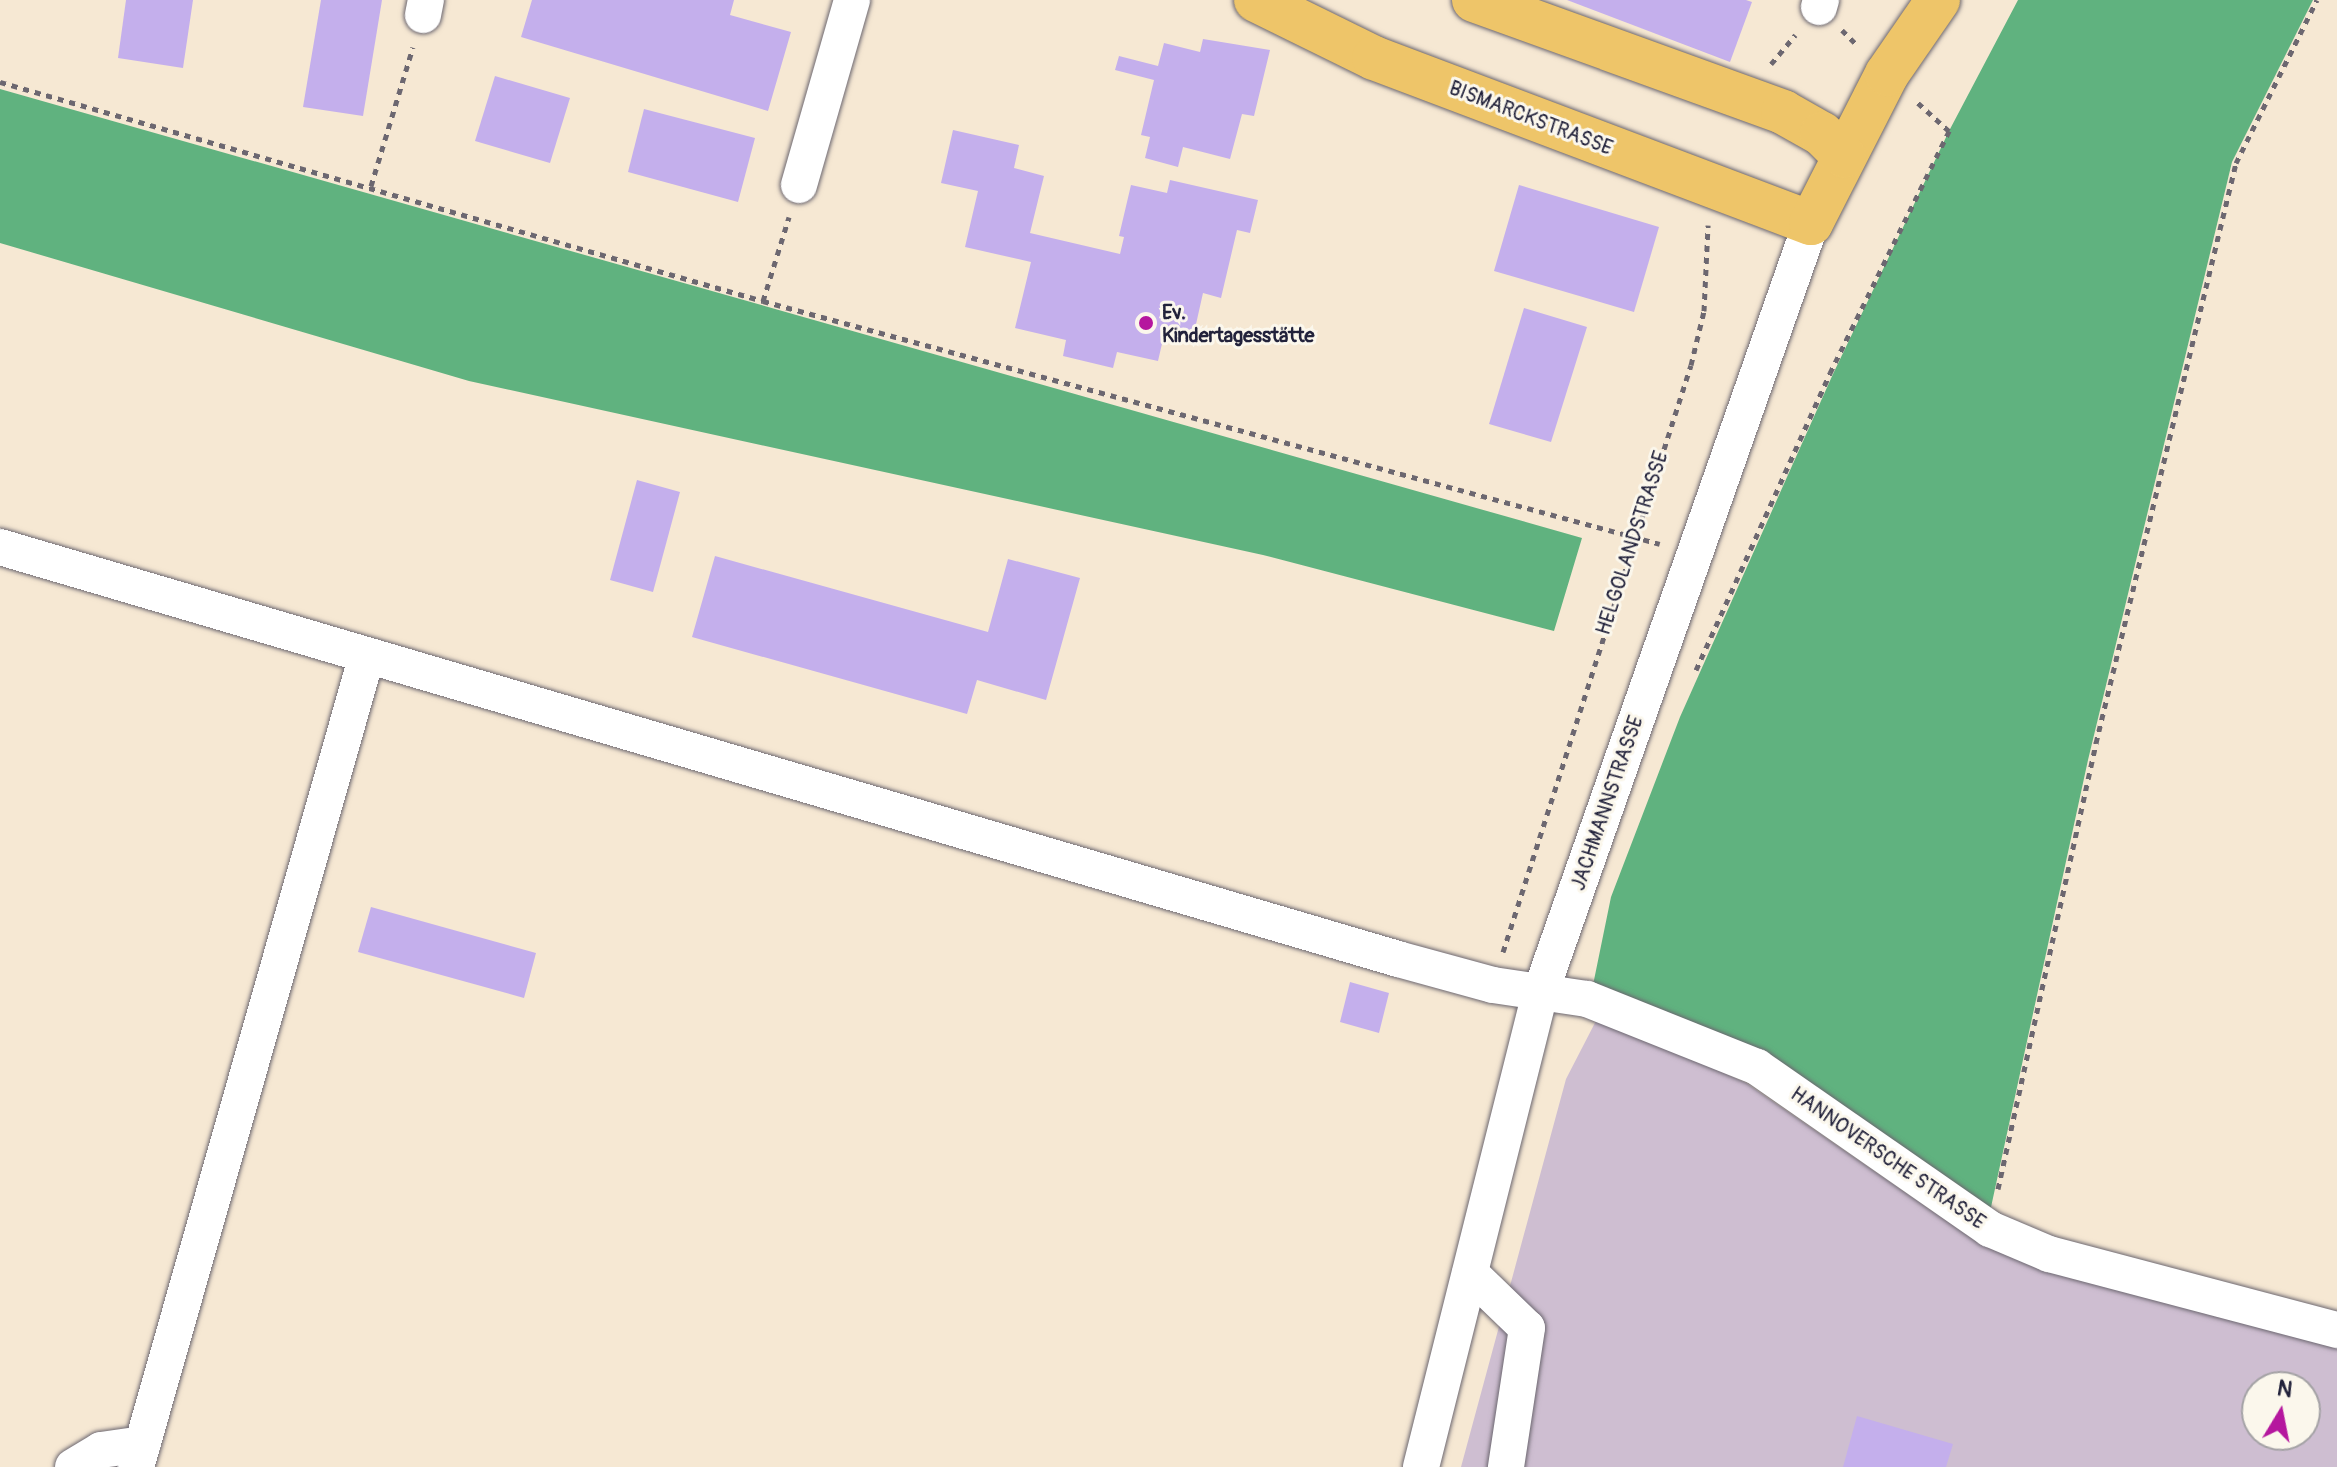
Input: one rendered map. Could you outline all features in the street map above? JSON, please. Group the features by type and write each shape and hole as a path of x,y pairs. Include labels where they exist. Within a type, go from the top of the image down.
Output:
{"main road":[{"name":"BISMARCKSTRASSE","path":"1256,0 1374,58 1811,223"},
{"path":"1474,0 1767,106 1822,134 1844,156"},
{"path":"1767,106 1839,107 1887,74 1938,0"},
{"name":"JACHMANNSTRASSE","path":"1811,223 1887,74"}],"street":[{"path":"799,185 852,0"},
{"name":"JACHMANNSTRASSE","path":"1421,1467 1540,994 1811,223"},
{"name":"HANNOVERSCHE STRASSE","path":"0,547 1493,985 1587,999 1757,1067 1990,1229 2049,1254 2337,1330"},
{"path":"73,1467 101,1450 140,1456 367,655"},
{"path":"1470,1273 1527,1328 1506,1467"}],"path":[{"path":"1990,1229 2096,743 2236,163 2317,0"},
{"path":"1767,106 1770,65 1820,3"},
{"path":"371,187 425,8"},
{"path":"0,82 763,301 1633,536"},
{"path":"1690,684 1830,373 1949,131"},
{"path":"763,301 799,185"},
{"name":"HELGOLANDSTRASSE","path":"1493,985 1704,311 1705,240 1716,188"}],"shaded area":[{"path":"1598,1017 1746,1083 1980,1244 2337,1345 2337,1467 1461,1467 1566,1079"}],"green space":[{"path":"2018,0 2313,0 2232,162 2088,760 1988,1221 1593,985 1611,897 1680,717 1833,374 1949,131"},
{"path":"0,89 1582,538 1554,631 1263,555 469,381 0,243"}],"building":[{"path":"126,0 193,0 183,68 118,58"},
{"path":"321,0 382,0 363,116 303,107"},
{"path":"532,0 734,0 730,15 791,32 768,111 521,37"},
{"path":"1567,0 1746,0 1752,2 1730,62"},
{"path":"1203,39 1270,50 1254,116 1242,114 1230,159 1183,147 1178,167 1145,158 1150,137 1141,135 1154,80 1115,70 1119,56 1158,66 1164,43 1200,52"},
{"path":"495,76 570,98 550,163 475,141"},
{"path":"644,109 755,138 738,202 628,172"},
{"path":"953,130 1019,145 1014,168 1044,176 1030,233 1120,254 1124,237 1119,236 1131,185 1167,193 1170,180 1258,200 1250,233 1237,230 1221,298 1203,293 1192,342 1164,335 1158,361 1117,352 1113,368 1063,356 1066,340 1015,328 1031,262 965,247 978,191 941,183"},
{"path":"1519,185 1659,227 1634,312 1494,271"},
{"path":"1524,308 1587,327 1551,442 1489,424"},
{"path":"637,480 680,492 653,592 610,580"},
{"path":"715,556 988,632 1008,559 1080,578 1046,700 977,680 967,714 692,637"},
{"path":"371,907 536,953 524,998 358,952"},
{"path":"1350,982 1389,993 1379,1033 1340,1022"},
{"path":"1857,1416 1953,1444 1946,1467 1843,1467"}],"place":[{"name":"Ev. Kindertagesstätte","path":"1146,323"}]}
